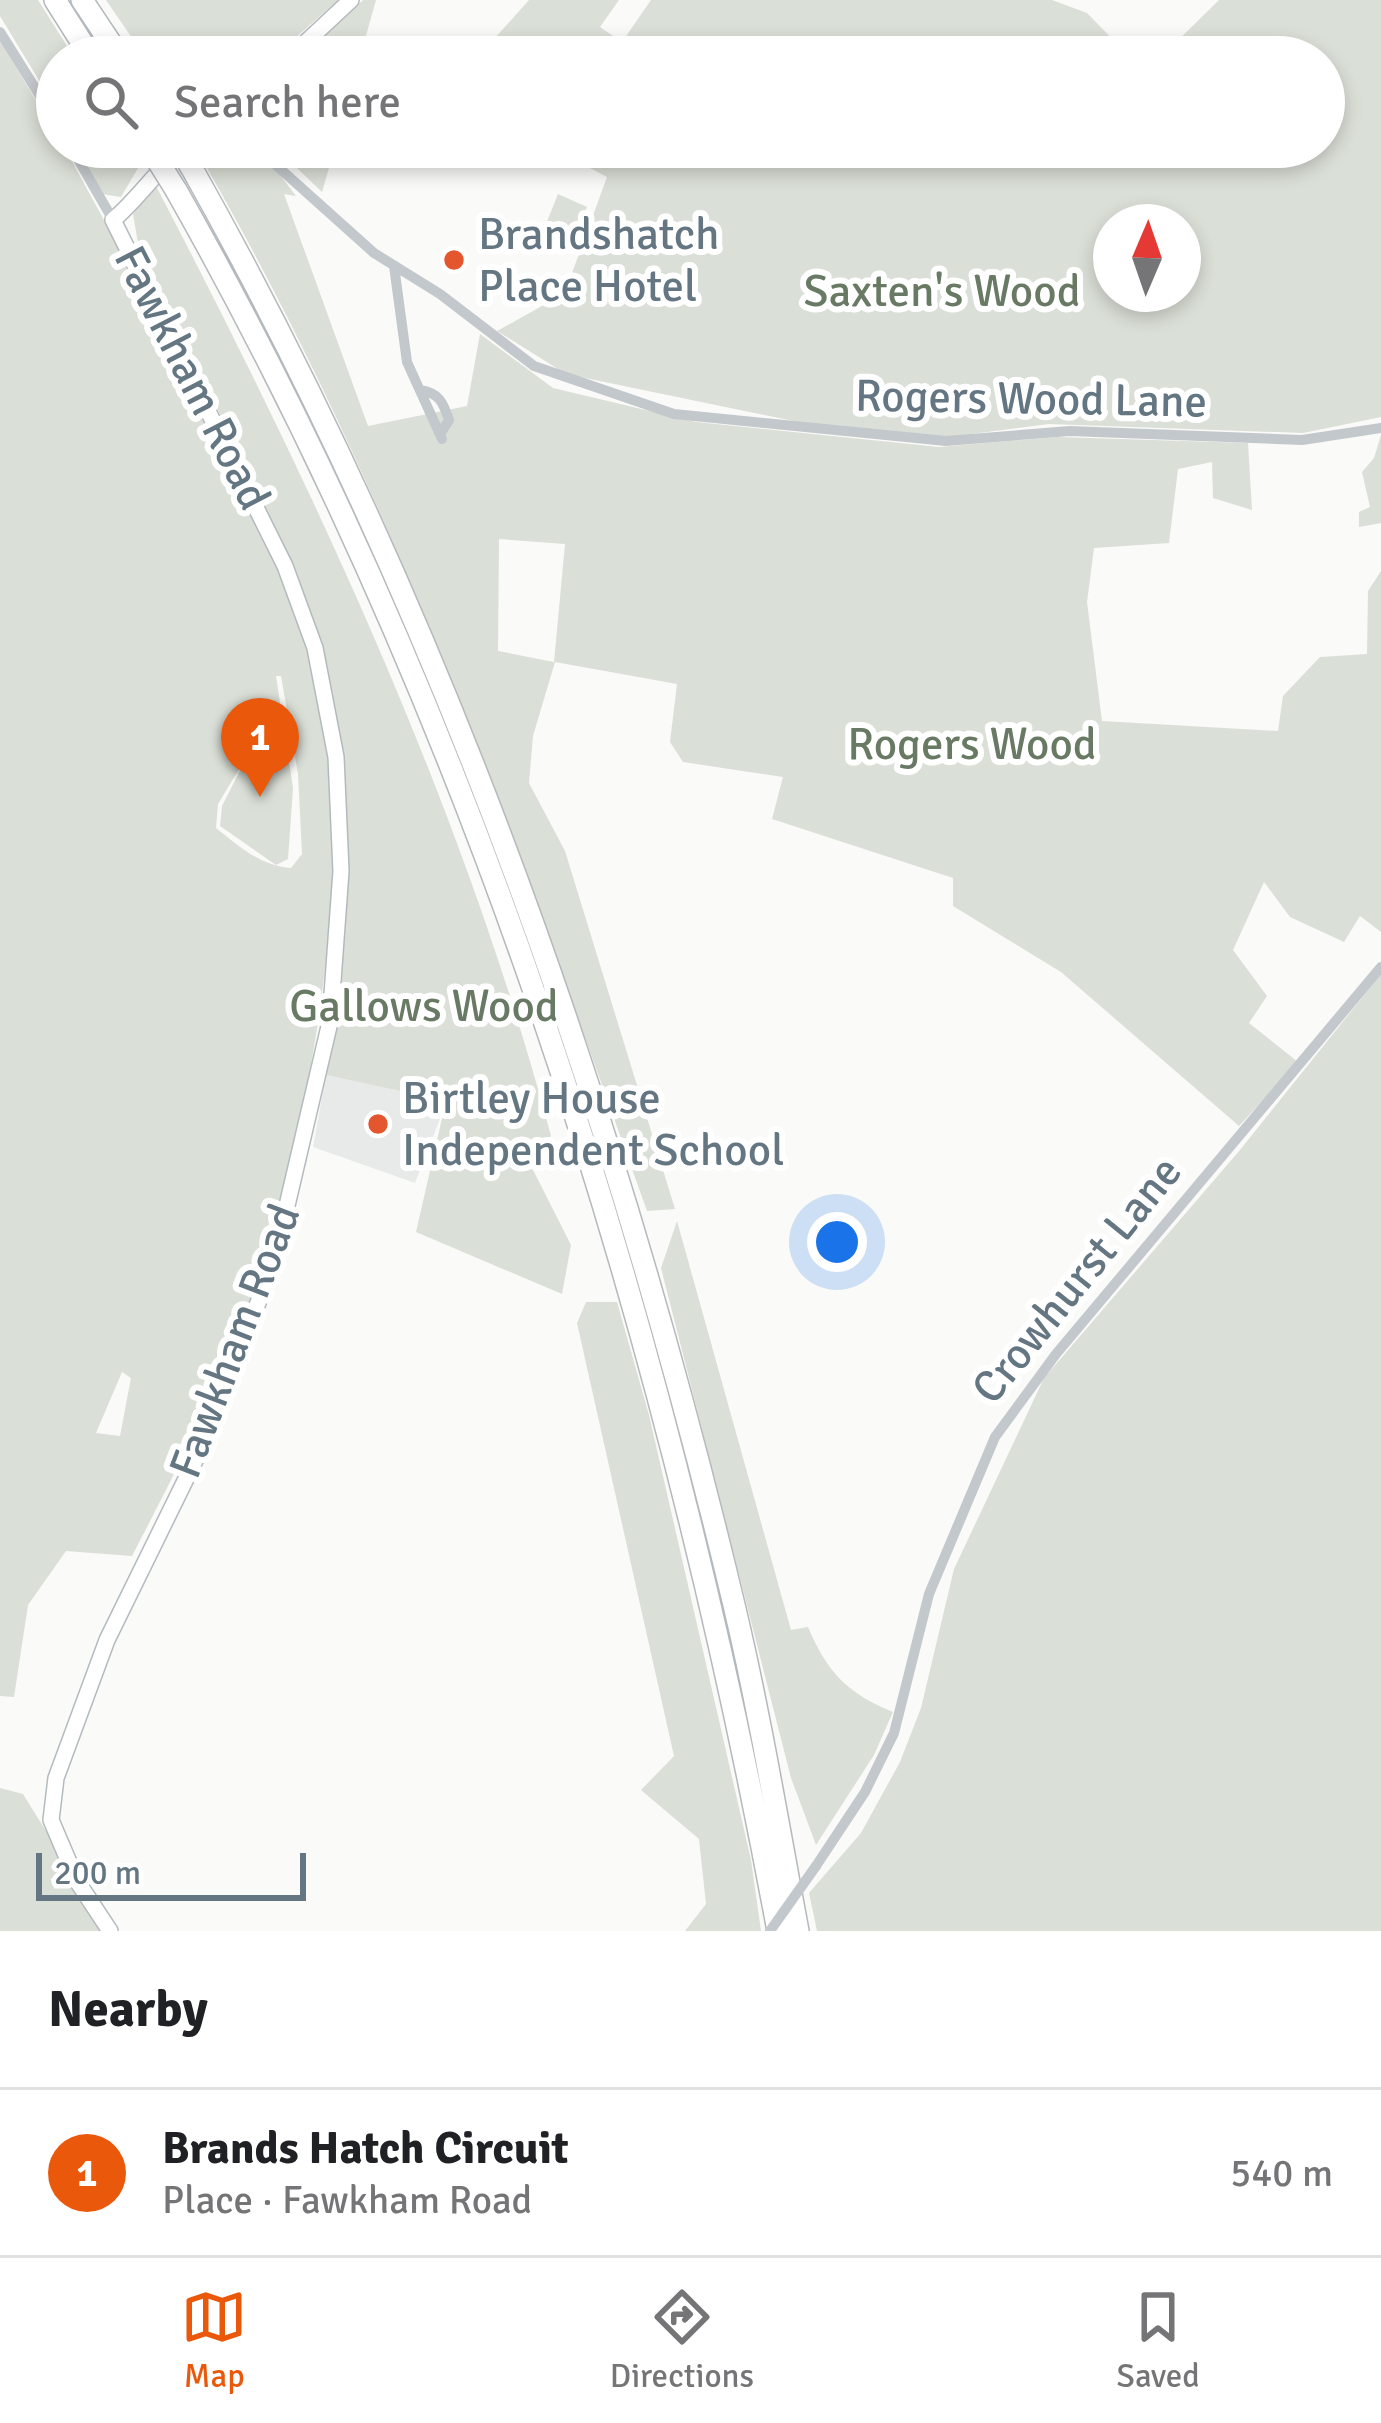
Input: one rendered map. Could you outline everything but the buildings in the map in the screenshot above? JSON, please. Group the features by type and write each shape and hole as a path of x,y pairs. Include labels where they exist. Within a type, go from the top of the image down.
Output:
{"highway":[{"path":"55,0 78,36"},
{"path":"82,0 106,36"},
{"path":"162,168 242,306 365,562 492,878 552,1045 634,1306 692,1521 774,1931"},
{"path":"192,168 346,464 504,850 560,1007 652,1304 735,1608 798,1931"}],"street":[{"path":"312,36 351,0"},
{"path":"0,32 36,89"},
{"path":"83,168 113,220"},
{"name":"Fawkham Road","path":"110,1931 77,1881 51,1820 56,1778 107,1640 208,1436 274,1261 330,1022 341,871 336,757 315,648 285,566 113,220 134,202 159,168"},
{"name":"Rogers Wood Lane","path":"279,168 394,266 534,365 674,414 946,441 1070,431 1302,440 1381,428"},
{"path":"394,266 399,334 420,389 434,392 443,403 449,420 441,436"},
{"path":"396,289 416,280"},
{"name":"Crowhurst Lane","path":"774,1931 865,1792 894,1732 929,1594 994,1437 1056,1354 1381,968"}],"shaded area":[{"name":"Birtley House Independent School","path":"326,1075 447,1101 415,1183 313,1147"}],"green space":[{"path":"0,0 38,0 61,36 36,36 36,75 0,16"},
{"path":"106,0 338,0 298,36 131,36"},
{"path":"363,0 376,0 366,36 325,36"},
{"path":"529,0 619,0 600,27 613,36 497,36"},
{"path":"651,0 1052,0 1087,13 1109,36 626,36"},
{"name":"Saxten's Wood","path":"1219,0 1381,0 1381,417 1303,433 1049,424 948,437 837,430 566,374 497,331 551,301 572,273 607,177 590,168 1345,168 1345,36 1182,36"},
{"path":"0,41 36,100 36,168 76,168 197,389 257,512 306,639 323,713 332,794 332,880 313,1054 276,1219 228,1359 132,1556 66,1551 28,1605 14,1697 0,1696","holes":["276,676 281,676 298,774 302,854 291,868 276,865 288,859 293,788","250,751 222,806 220,826 275,864 216,828 218,804","122,1372 131,1378 120,1436 96,1433"]},
{"path":"89,168 138,168 121,197 102,194"},
{"name":"Rogers Wood","path":"207,168 275,168 296,196 284,194 368,426 467,406 480,334 553,388 696,422 939,447 1057,437 1248,443 1252,510 1213,498 1212,462 1178,469 1169,543 1094,548 1087,602 1102,721 1278,731 1283,696 1320,657 1367,654 1368,591 1381,571 1381,932 1360,916 1344,942 1290,917 1264,882 1233,950 1267,996 1249,1023 1298,1062 1239,1126 1061,972 953,906 953,878 772,819 783,777 683,762 670,742 677,684 555,662 533,736 529,783 565,851 675,1209 647,1211 446,669 390,536 266,275","holes":["499,539 565,544 554,662 498,651"]},
{"path":"297,168 329,168 322,192"},
{"name":"Gallows Wood","path":"155,184 327,531 429,769 474,890 551,1136 529,1162 571,1245 562,1294 416,1232 446,1101 326,1075 342,979 346,873 321,653 260,496 139,249 133,214"},
{"path":"558,194 587,207 570,251 540,239"},
{"path":"1381,435 1381,523 1359,527 1359,512 1370,507 1362,472 1374,458"},
{"path":"1381,974 1381,1931 817,1931 809,1893 861,1833 900,1762 921,1708 954,1569 1044,1378 1240,1150"},
{"path":"677,1221 791,1630 808,1627 841,1680 893,1712 874,1755 816,1845 791,1778 661,1268"},
{"path":"586,1302 617,1302 649,1415 751,1860 761,1931 685,1931 706,1904 699,1839 641,1790 674,1756 577,1323"},
{"path":"0,1788 23,1794 108,1931 0,1931"}],"place":[{"name":"Brandshatch Place Hotel","path":"454,260"},
{"name":"Brands Hatch Circuit","path":"260,797"},
{"name":"Birtley House Independent School","path":"378,1124"}]}
